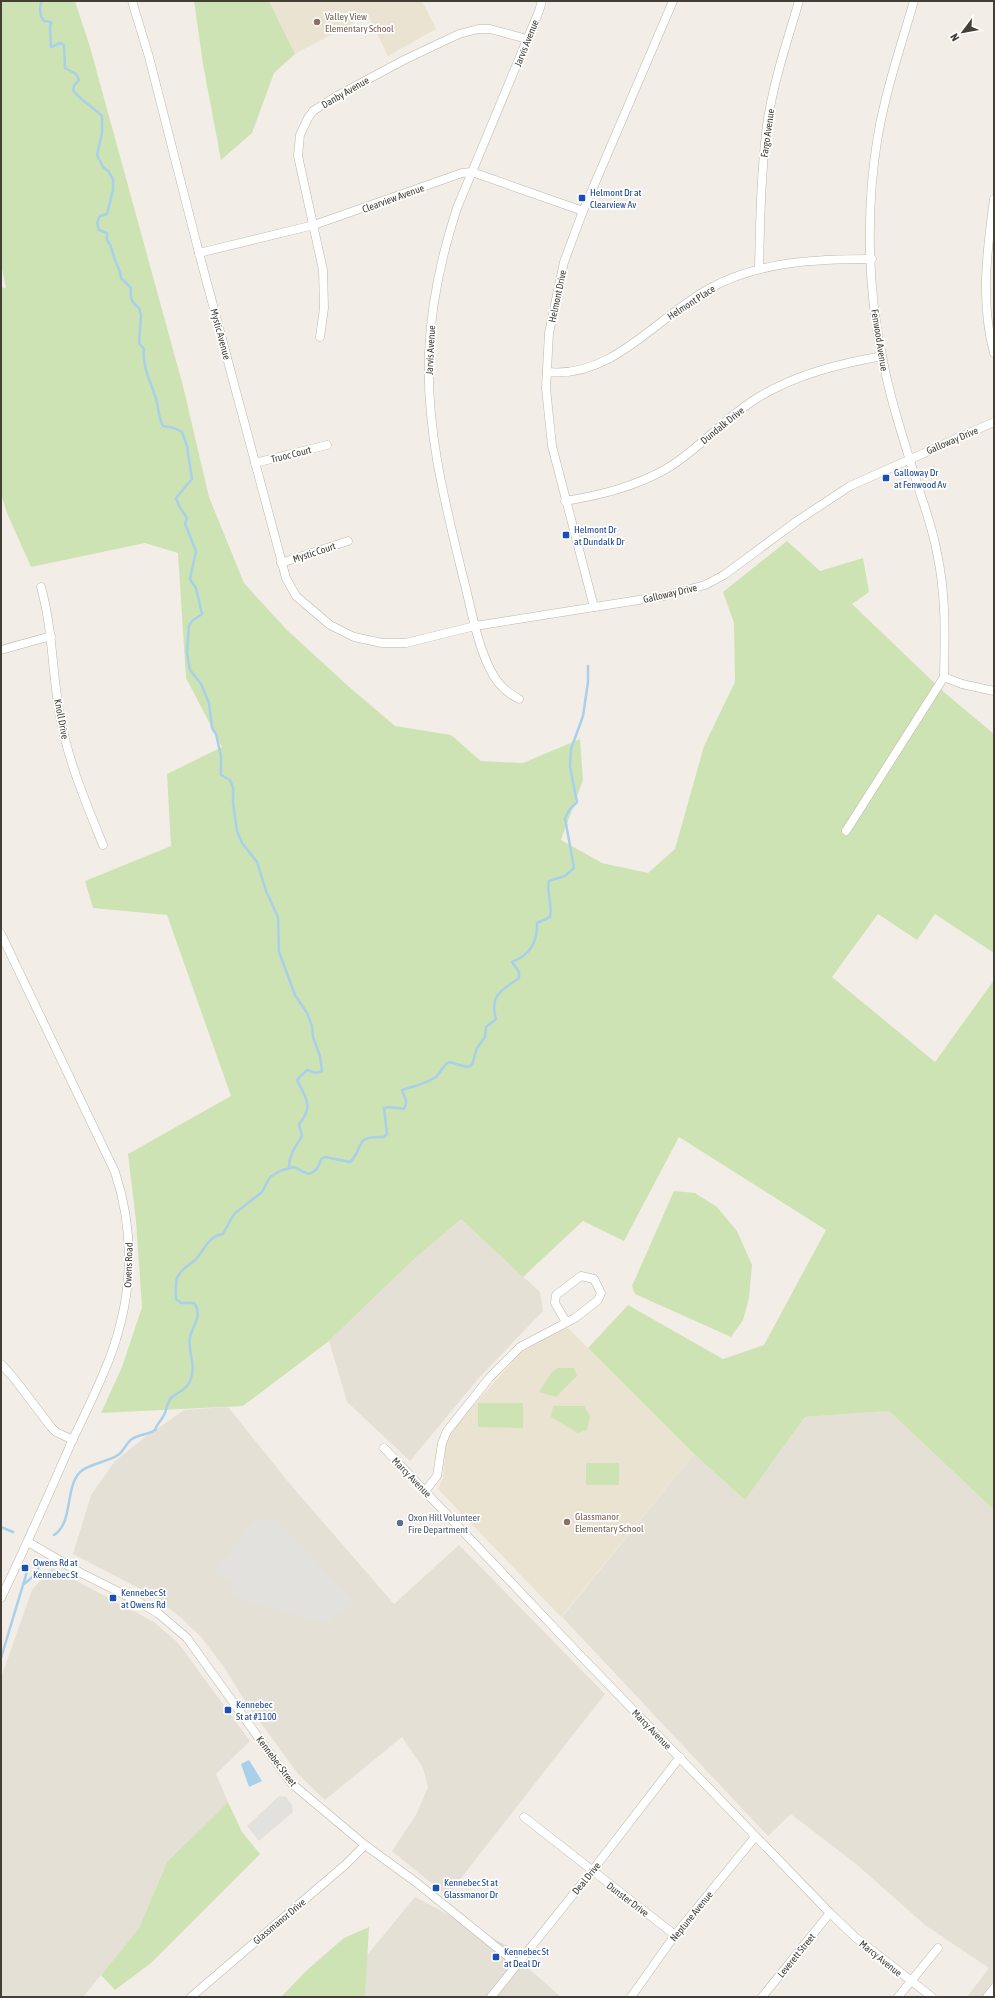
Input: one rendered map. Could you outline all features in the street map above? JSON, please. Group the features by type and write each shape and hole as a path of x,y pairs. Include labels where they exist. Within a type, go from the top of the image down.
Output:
{"street":[{"name":"Mystic Avenue","path":"132,1 149,57 199,253 286,578 296,596 330,626 354,637"},
{"name":"Jarvis Avenue","path":"519,699 503,687 491,671 484,655 475,626 437,465 429,407 429,367 432,321 447,238 457,208 542,1"},
{"name":"Helmont Drive","path":"594,607 552,446 546,388 549,333 564,262 583,212 673,1"},
{"name":"Fargo Avenue","path":"759,269 760,200 768,124 779,69 799,1"},
{"name":"Fenwood Avenue","path":"914,1 878,135 872,200 872,259 874,297 882,356 909,458 933,535 940,566 945,624 944,677"},
{"name":"Danby Avenue","path":"320,337 325,289 323,270 314,225 298,156 302,126 313,111 335,97 404,60 459,34 478,29 490,29 527,39"},
{"name":"Clearview Avenue","path":"199,253 314,225 454,175 472,172"},
{"path":"472,172 583,212"},
{"path":"994,199 985,275 987,313 994,354"},
{"name":"Helmont Place","path":"547,372 562,374 579,370 611,358 712,287 759,269 809,260 872,259"},
{"name":"Dundalk Drive","path":"566,501 621,489 667,468 743,407 786,383 827,367 882,356"},
{"name":"Galloway Drive","path":"354,637 382,643 406,643 475,626 658,598 705,585 739,566 797,521 850,486 909,458 994,422"},
{"name":"Truoc Court","path":"255,463 326,445"},
{"name":"Mystic Court","path":"281,563 348,541"},
{"name":"Knoll Drive","path":"42,587 48,612 60,716 79,784 103,845"},
{"path":"1,650 51,636"},
{"path":"846,832 944,677 962,684 994,691"},
{"name":"Owens Road","path":"1,934 104,1146 115,1172 124,1205 130,1263 121,1323 105,1371 28,1542 1,1598"},
{"path":"425,1491 437,1476 442,1443 447,1431 490,1377 520,1347 575,1318 598,1300 601,1293 594,1279 581,1276 556,1295 555,1303 566,1322"},
{"path":"1,1364 13,1377 51,1427 56,1432 73,1440"},
{"name":"Marcy Avenue","path":"384,1448 755,1837 830,1913 856,1937 932,1997"},
{"name":"Kennebec Street","path":"28,1542 81,1573 146,1606 159,1614 187,1638 290,1783 365,1845 417,1883 516,1963"},
{"name":"Deal Drive","path":"491,1997 516,1963 592,1872 680,1758"},
{"name":"Dunster Drive","path":"524,1817 592,1872 675,1935"},
{"name":"Neptune Avenue","path":"631,1997 675,1935 755,1837"},
{"name":"Glassmanor Drive","path":"191,1997 345,1865 365,1845"},
{"name":"Leverett Street","path":"762,1997 830,1913"},
{"path":"898,1997 938,1948"},
{"path":"987,1997 994,1988"}],"shaded area":[{"name":"Valley View Elementary School","path":"269,1 422,1 436,29 388,56 368,15 295,54"},
{"path":"461,1219 540,1292 543,1311 478,1379 410,1461 347,1402 329,1341 411,1262"},
{"path":"566,1326 694,1454 561,1617 438,1489 443,1478 446,1443 452,1430 520,1353"},
{"path":"228,1407 290,1484 394,1604 459,1545 605,1694 447,1896 392,1851 416,1815 428,1787 423,1768 402,1737 325,1800 299,1775 248,1706 224,1667 201,1637 179,1616 150,1594 73,1554 91,1495 115,1461 144,1438 184,1410"},
{"path":"889,1411 994,1510 994,1997 967,1997 989,1968 925,1925 856,1864 791,1814 768,1836 562,1617 694,1454 745,1500 805,1417"},
{"path":"274,1517 353,1602 345,1610 336,1614 329,1622 315,1621 232,1596 232,1584 215,1572 254,1521 268,1521"},
{"path":"52,1568 154,1622 178,1643 250,1741 216,1774 228,1802 167,1862 139,1928 83,1997 1,1997 1,1678 32,1590"},
{"path":"279,1796 286,1797 292,1805 293,1812 259,1841 247,1826"},
{"path":"415,1897 515,1950 528,1968 561,1997 365,1997 366,1969 363,1960"}],"green space":[{"path":"1,1 75,1 90,47 183,386 209,497 244,583 286,629 347,685 395,726 451,735 481,761 523,763 580,739 583,780 561,840 602,863 648,873 675,849 704,746 735,682 734,623 723,592 787,541 820,571 863,558 869,592 852,604 945,693 994,734 994,953 935,914 917,940 878,914 832,977 935,1062 994,980 994,1510 889,1411 805,1417 745,1500 694,1454 588,1348 628,1305 723,1359 764,1345 826,1230 679,1137 624,1241 583,1221 523,1277 461,1219 411,1262 329,1341 243,1406 101,1413 122,1367 142,1307 136,1221 128,1154 231,1096 167,915 93,908 85,881 171,846 167,774 222,747 186,678 178,553 145,543 31,567 7,513 1,494 1,287 6,288 1,264"},
{"path":"194,1 269,1 295,54 274,73 252,133 221,160 203,64"},
{"path":"674,1191 695,1193 717,1207 737,1231 752,1265 749,1298 743,1320 731,1337 635,1294 632,1286"},
{"path":"558,1368 574,1368 577,1376 556,1397 539,1392 552,1372"},
{"path":"478,1403 523,1403 523,1428 478,1427"},
{"path":"553,1406 584,1406 590,1416 587,1430 578,1433 551,1417"},
{"path":"586,1463 619,1463 619,1485 586,1485"},
{"path":"228,1802 242,1832 260,1854 151,1963 115,1990 101,1975 139,1928 167,1862"},
{"path":"369,1927 365,1997 281,1997 306,1971 344,1938"}],"water":[{"path":"249,1760 262,1781 249,1787 241,1764"}],"waterway":[{"path":"41,1 41,16 44,21 51,22 51,47 60,43 64,45 65,68 76,74 79,80 74,86 73,90 102,116 102,133 97,155 103,167 108,171 113,179 113,190 107,214 100,216 97,223 99,230 107,233 107,240 111,245 121,278 131,288 132,300 139,308 141,315 139,343 144,349 144,362 156,399 161,423 163,426 174,428 182,432 187,446 192,479 176,498 179,506 187,518 185,524 196,551 190,579 196,588 202,614 192,621 189,626 187,653 190,670 201,684 209,703 212,728 216,734 221,756 221,775 230,780 233,788 233,803 237,831 242,843 257,862 266,891 278,917 279,952 295,995 307,1013 312,1026 313,1037 320,1056 322,1071 316,1073 307,1070 297,1080 306,1097 307,1107 304,1118 299,1124 302,1136 291,1155 289,1168"},
{"path":"54,1535 60,1530 64,1523 72,1488 79,1473 87,1467 114,1457 120,1453 132,1439 155,1430 163,1417 170,1400 173,1396 185,1388 192,1377 193,1371 189,1343 198,1312 194,1303 181,1303 176,1299 176,1281 181,1272 195,1260 210,1241 218,1235 223,1234 234,1214 262,1192 270,1177 280,1171 294,1167 308,1174 311,1173 317,1169 321,1159 325,1157 350,1162 358,1151 363,1140 367,1138 384,1137 387,1134 384,1108 389,1107 404,1109 406,1102 402,1090 430,1080 436,1076 449,1062 467,1067 472,1065 477,1048 485,1037 486,1027 496,1019 494,1004 498,994 519,978 519,972 512,962 524,956 532,947 536,936 537,923 550,917 551,908 548,890 549,881 565,876 574,868 565,818 570,809 577,802 570,767 571,749 583,716 588,682 588,666"},
{"path":"1,1527 13,1532"},
{"path":"1,1658 29,1565"},
{"path":"24,1584 35,1575 40,1565"}],"place":[{"name":"Valley View Elementary School","path":"317,22"},
{"name":"Helmont Dr at Clearview Av","path":"582,198"},
{"name":"Galloway Dr at Fenwood Av","path":"886,478"},
{"name":"Helmont Dr at Dundalk Dr","path":"566,535"},
{"name":"Glassmanor Elementary School","path":"567,1522"},
{"name":"Oxon Hill Volunteer Fire Department","path":"400,1523"},
{"name":"Owens Rd at Kennebec St","path":"25,1568"},
{"name":"Kennebec St at Owens Rd","path":"113,1598"},
{"name":"Kennebec St at #1100","path":"228,1710"},
{"name":"Kennebec St at Glassmanor Dr","path":"436,1888"},
{"name":"Kennebec St at Deal Dr","path":"496,1957"}]}
